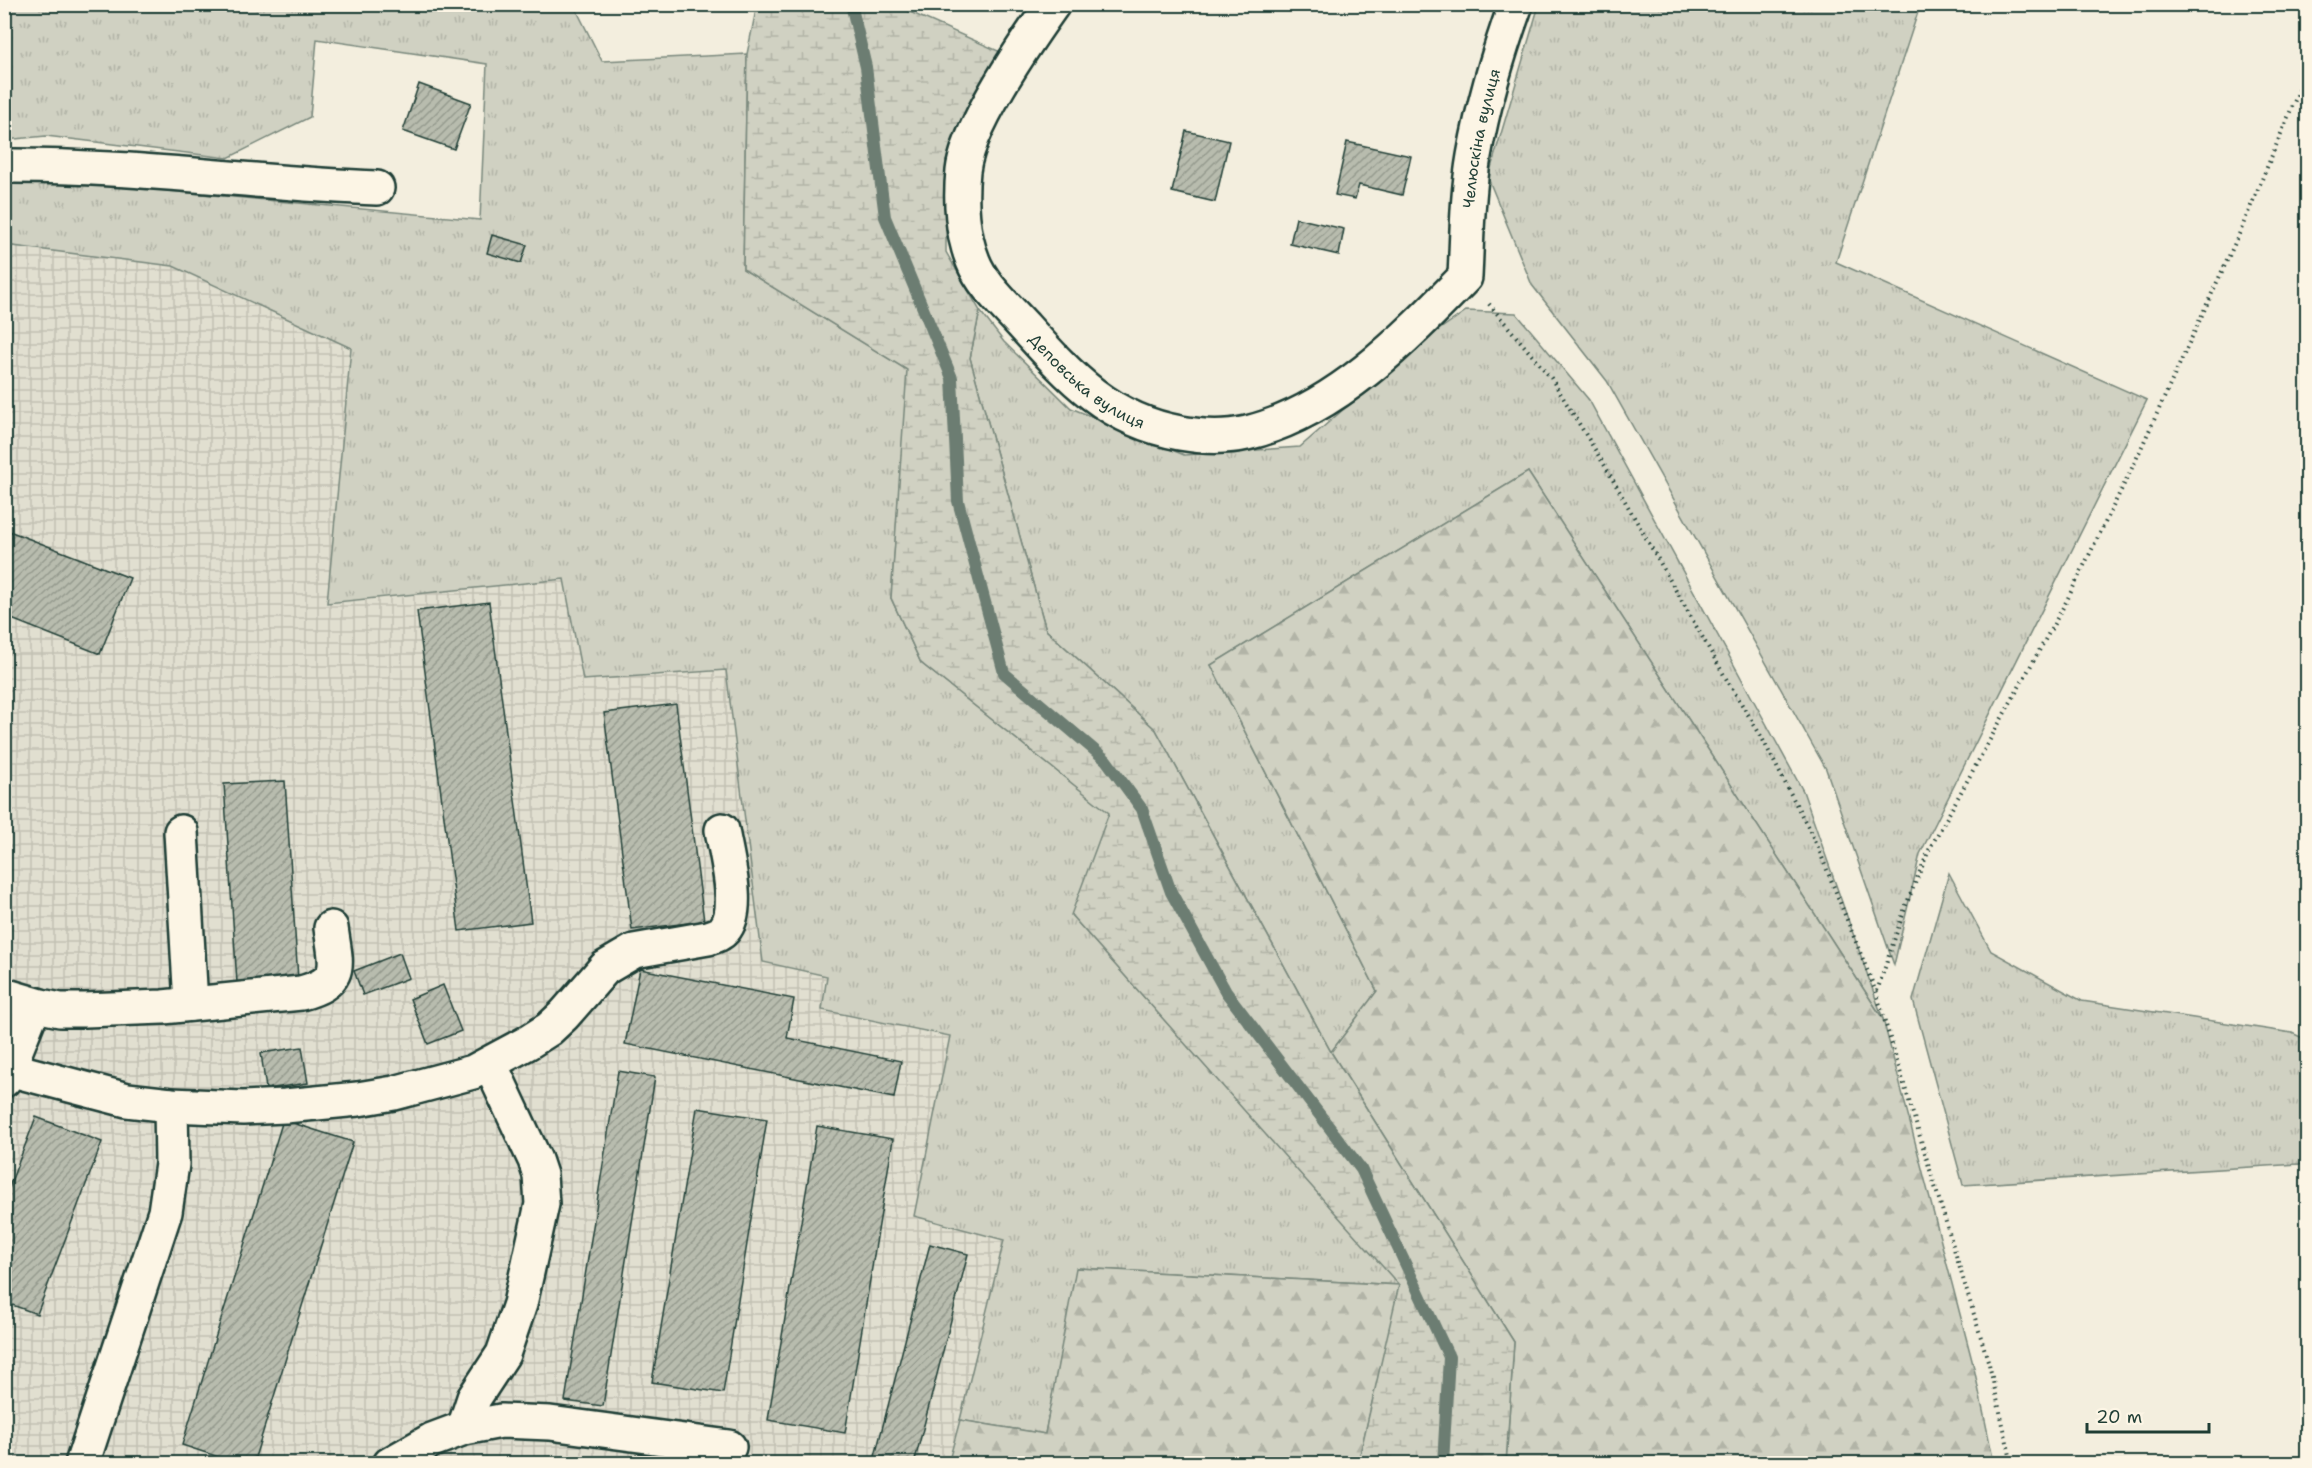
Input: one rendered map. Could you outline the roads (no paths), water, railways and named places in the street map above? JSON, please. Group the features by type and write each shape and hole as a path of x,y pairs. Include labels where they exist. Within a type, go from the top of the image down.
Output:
{"street":[{"name":"Деповська вулиця","path":"1053,4 1032,33 1001,85 968,151 963,171 965,228 974,262 985,282 1051,356 1081,386 1103,403 1124,415 1158,429 1184,434 1208,437 1225,436 1265,428 1313,405 1348,384 1395,348 1466,277"},
{"name":"Челюскіна вулиця","path":"1466,277 1468,205 1474,157 1495,68 1516,4"},
{"path":"4,166 111,169 293,184 377,188"},
{"path":"331,928 335,971 330,981 301,993 191,1004 85,1010 60,1010 19,1000 7,1075 127,1100 171,1105 243,1108 285,1107 358,1099 472,1072 549,1029 605,968 619,958 634,951 708,938 719,935 725,930 732,913 733,899 722,830"},
{"path":"181,832 191,1004"},
{"path":"464,1428 474,1398 503,1353 512,1333 542,1204 540,1175 535,1160 490,1064"},
{"path":"82,1464 165,1212 172,1164 171,1105"},
{"path":"390,1464 432,1440 464,1428 501,1421 550,1423 729,1447"}],"waterway":[{"path":"851,4 866,67 885,217 952,378 958,501 1004,673 1106,760 1142,809 1171,892 1226,992 1361,1169 1449,1357 1443,1464"}]}
